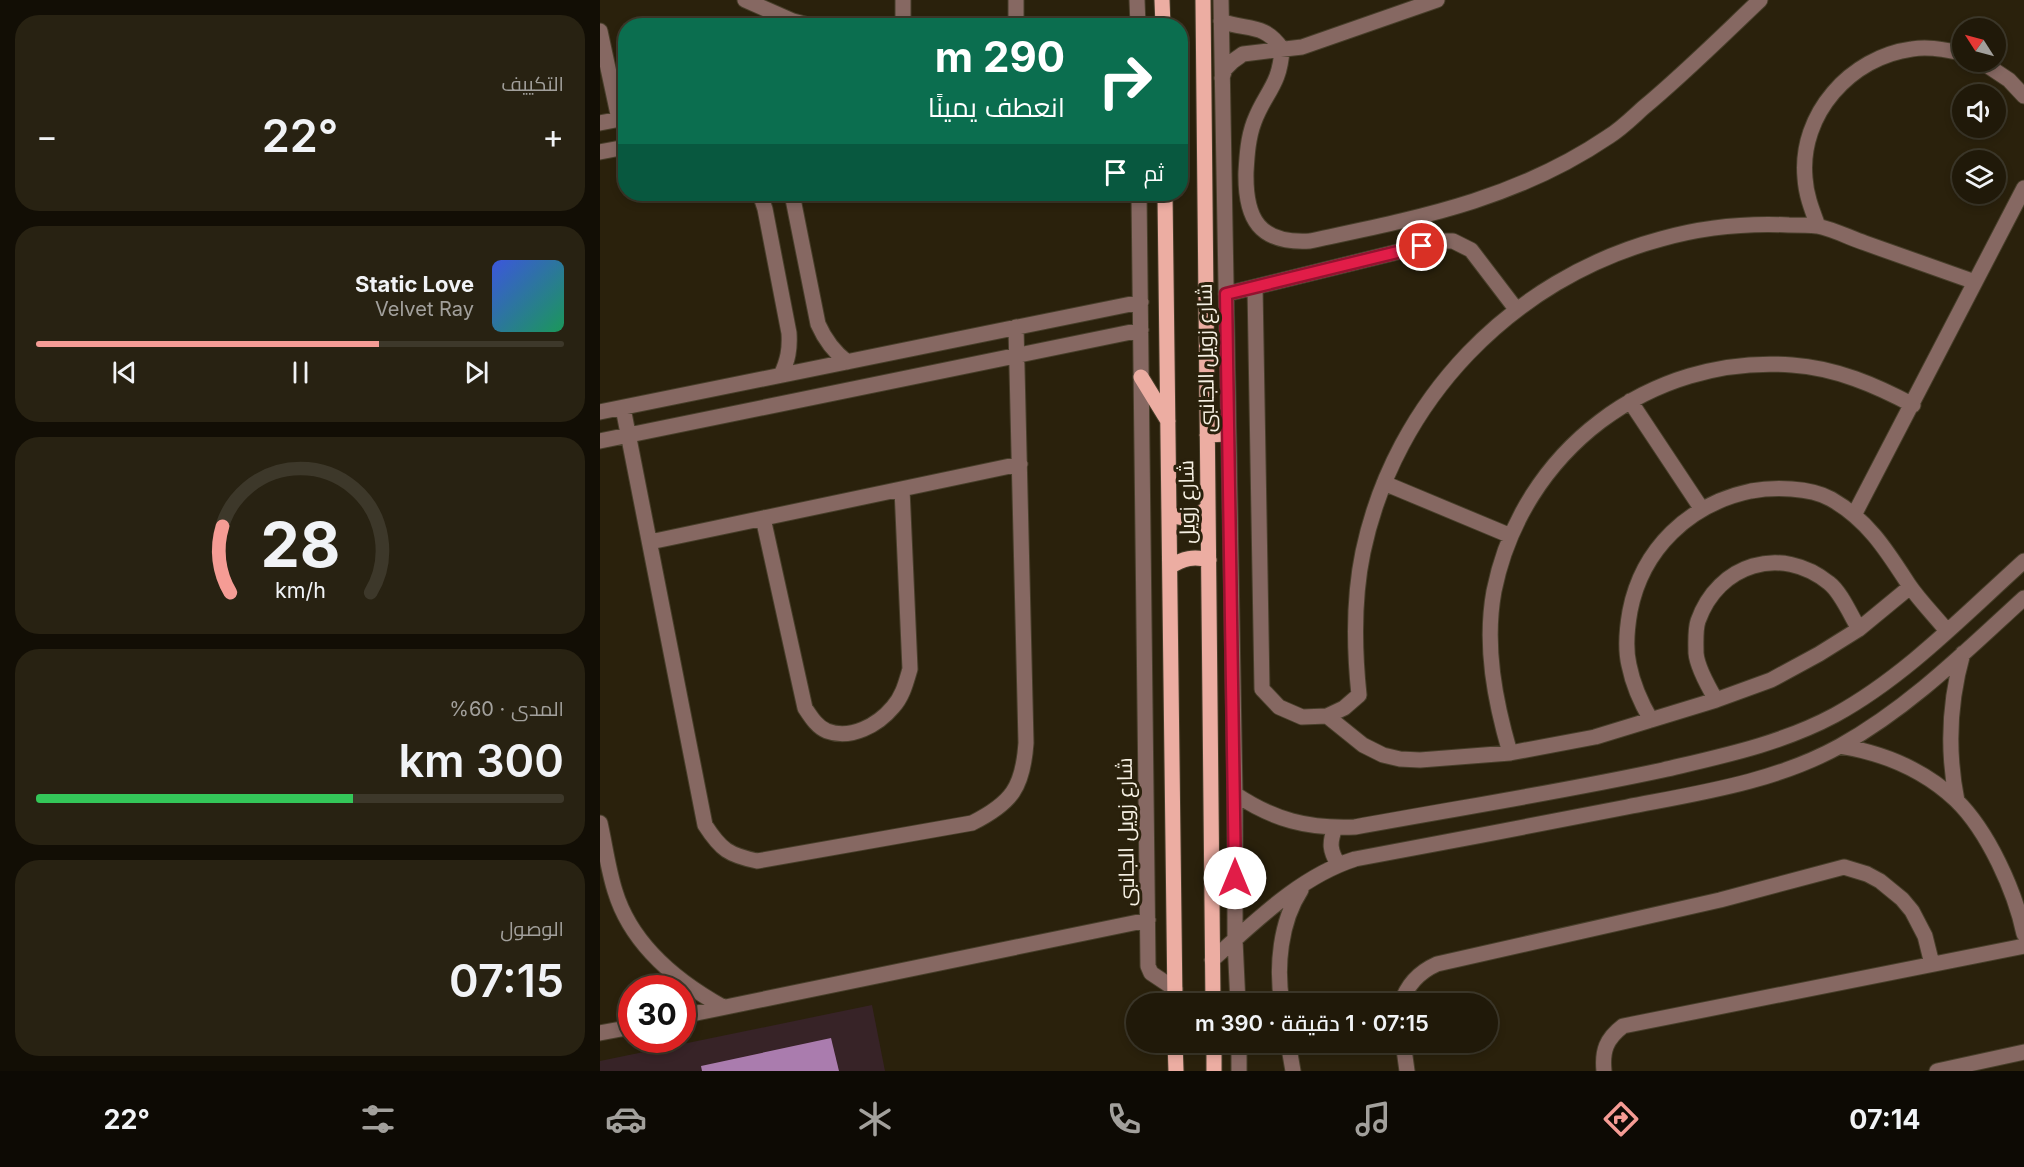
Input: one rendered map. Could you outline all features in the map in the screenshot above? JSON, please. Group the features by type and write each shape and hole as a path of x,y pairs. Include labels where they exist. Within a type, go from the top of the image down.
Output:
{"main road":[{"path":"1162,0 1163,18"},
{"name":"شارع زويل","path":"1203,0 1213,993"},
{"name":"شارع زويل","path":"1165,201 1175,993"},
{"path":"1141,377 1168,421"},
{"path":"1207,435 1227,434"},
{"path":"1169,513 1189,518 1208,508"},
{"path":"1170,567 1193,557 1209,560"},
{"path":"1175,1053 1176,1071"},
{"path":"1214,1053 1214,1071"}],"street":[{"path":"745,0 786,18"},
{"path":"903,0 903,18"},
{"path":"1016,0 1016,18"},
{"path":"1137,0 1138,18"},
{"name":"شارع زويل الجانبى","path":"1221,0 1235,794 1234,940 1237,993"},
{"path":"1221,81 1225,69 1243,54 1302,47 1437,0"},
{"path":"1221,21 1231,25 1254,27 1270,34 1281,49 1278,76 1254,121 1249,140 1246,159 1249,212 1263,230 1285,240 1310,241 1432,214 1494,195 1553,170 1609,136 1659,95 1760,0"},
{"path":"600,31 618,102"},
{"path":"1818,226 1809,202 1805,176 1806,159 1814,124 1826,102 1843,81 1887,54 1913,48 1939,48 1952,51"},
{"path":"1997,72 2009,80 2024,96"},
{"path":"600,123 618,119"},
{"path":"600,152 618,149"},
{"path":"1854,515 2024,188"},
{"path":"762,201 789,333 789,354 781,375"},
{"path":"793,201 818,324 834,352 847,362"},
{"name":"شارع زويل الجانبى","path":"1139,201 1148,966 1151,973 1172,993"},
{"path":"1255,287 1262,689 1279,707 1302,717 1327,716 1344,708 1359,695 1355,651 1357,588 1363,552 1384,483 1408,433 1438,387 1475,345 1516,309 1570,274 1629,247 1691,231 1754,223 1818,226 1975,282"},
{"path":"1226,294 1442,241 1453,242 1471,250 1516,309"},
{"path":"600,412 1141,302"},
{"path":"623,408 705,825 717,844 736,856 758,861 972,823 995,812 1013,793 1024,769 1026,743 1016,327"},
{"path":"600,441 1141,330"},
{"path":"1510,753 1497,708 1490,650 1494,592 1511,536 1527,503 1566,452 1600,421 1630,401 1668,383 1709,370 1751,365 1793,365 1835,372 1875,385 1912,405"},
{"path":"1630,401 1701,508"},
{"path":"650,542 1020,464"},
{"path":"1384,483 1511,536"},
{"path":"1651,720 1639,699 1629,664 1627,627 1634,592 1649,559 1672,530 1701,508 1731,495 1764,488 1797,489 1829,497 1854,515 1878,538 1910,587 1947,631"},
{"path":"763,518 805,708 814,722 826,731 842,734 861,730 887,713 894,706 904,688 910,669 902,489"},
{"path":"1235,794 1253,806 1282,819 1313,826 1355,827 1626,778 1747,750 1792,735 1834,715 1875,691 1912,662 2024,561"},
{"path":"1716,700 1696,656 1697,623 1712,593 1737,571 1769,562 1802,566 1830,584 1859,629"},
{"path":"1327,716 1363,745 1383,755 1400,759 1420,760 1510,753 1595,736 1716,700 1771,680 1859,629 1910,587"},
{"path":"1212,960 1306,882 1338,864 1750,781 1812,759 1840,746 1899,709 2024,598"},
{"path":"1957,801 1951,761 1950,727 1963,653"},
{"path":"1840,746 1868,751 1894,761 1927,778 1957,801 2000,864 2012,892 2024,934"},
{"path":"600,823 615,892 629,921 647,948 669,971 695,991 723,1007"},
{"path":"1335,828 1330,840 1332,853 1338,864"},
{"path":"1406,993 1412,981 1437,964 1720,900 1844,867 1867,874 1880,881 1902,899 1911,910 1925,936 1932,964"},
{"path":"1281,993 1280,969 1283,940 1295,900 1306,882"},
{"path":"696,1013 1148,920"},
{"path":"1604,1071 1603,1057 1606,1044 1612,1034 1623,1026 2024,946"},
{"path":"600,1033 618,1030"},
{"path":"1239,1053 1239,1071"},
{"path":"1290,1053 1293,1071"},
{"path":"1405,1053 1407,1071"},
{"path":"1937,1071 2024,1053"}],"shaded area":[{"path":"872,1005 885,1071 600,1071 600,1061 639,1053 696,1053 696,1041"}],"building":[{"path":"831,1038 839,1071 702,1071 701,1066"}],"route":[{"path":"1235,878 1226,294 1422,246"}]}
